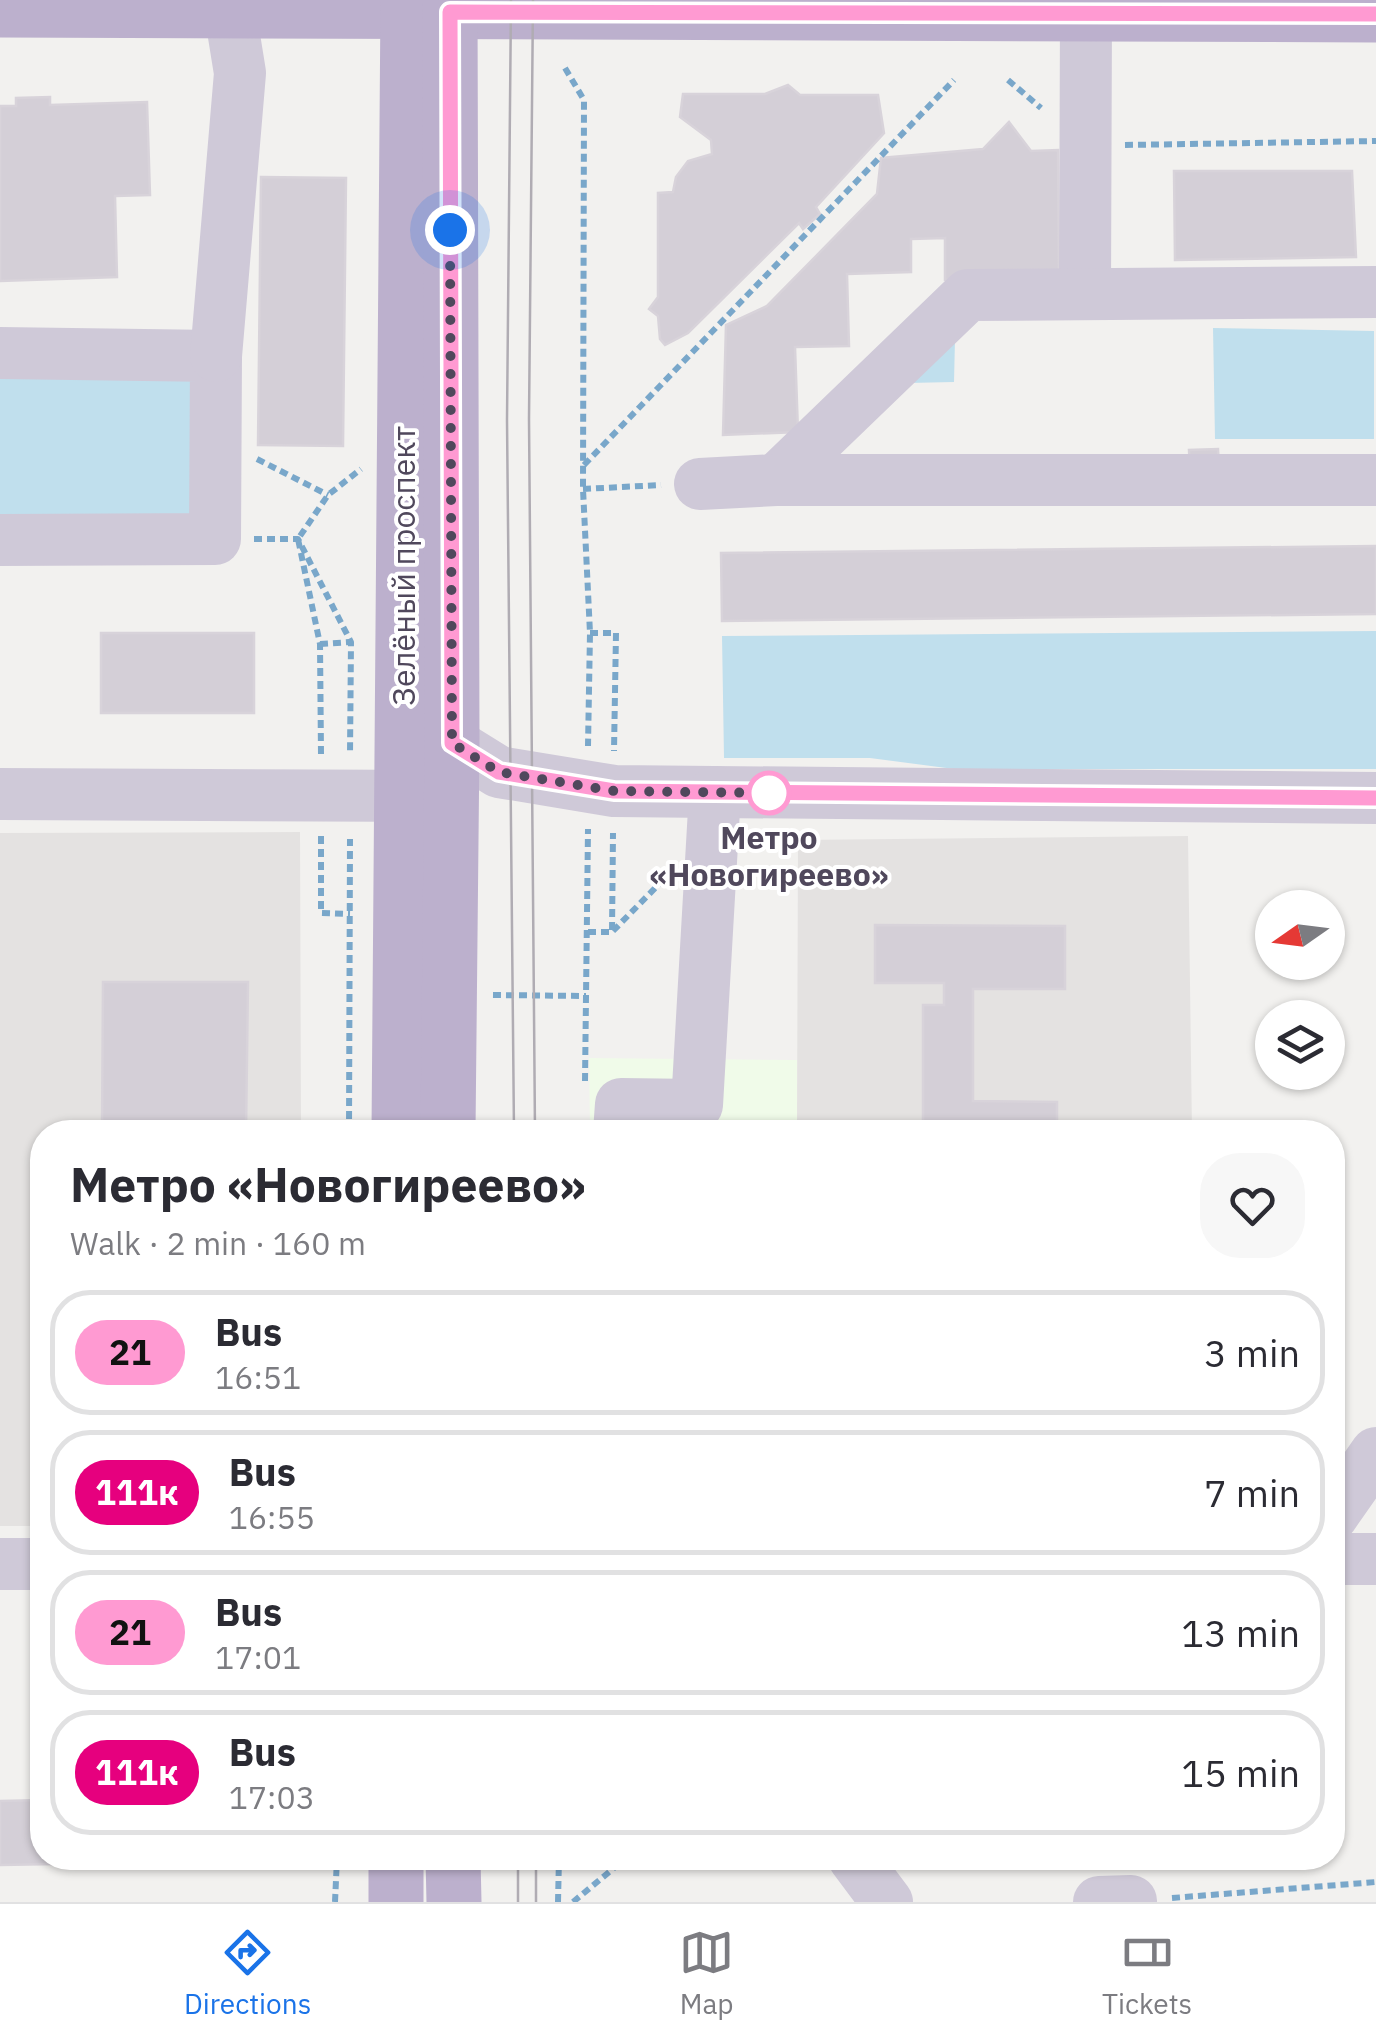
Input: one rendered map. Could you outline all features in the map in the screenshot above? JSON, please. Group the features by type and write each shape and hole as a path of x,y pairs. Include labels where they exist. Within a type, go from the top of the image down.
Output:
{"main road":[{"name":"Зелёный проспект","path":"400,1120 426,796 452,743 429,6"},
{"name":"Зелёный проспект","path":"429,6 426,796 447,1120"},
{"path":"0,10 628,6 1376,14"},
{"path":"396,1870 396,1902"},
{"path":"453,1870 454,1902"}],"street":[{"path":"0,540 215,539 216,356 240,73 230,11"},
{"path":"1086,13 1086,292"},
{"path":"776,480 968,295 1376,292"},
{"path":"0,353 216,356"},
{"path":"700,484 776,480 1376,480"},
{"path":"452,743 499,772 614,791 1376,798"},
{"path":"619,1120 620,1104 697,1106 715,792"},
{"path":"0,794 426,796"},
{"path":"1345,1497 1376,1453"},
{"path":"1345,1559 1376,1559"},
{"path":"0,1564 30,1564"},
{"path":"863,1870 887,1902"},
{"path":"1099,1902 1131,1902"}],"path":[{"path":"565,68 584,100 582,489 590,633 588,750"},
{"path":"583,467 954,80"},
{"path":"1086,146 1376,141"},
{"path":"322,768 320,644 298,539 328,495 366,465"},
{"path":"582,489 700,484"},
{"path":"215,539 298,539"},
{"path":"298,539 352,642 350,756"},
{"path":"320,644 352,642"},
{"path":"585,1094 588,822"},
{"path":"349,1120 350,838"},
{"path":"321,913 350,914"},
{"path":"481,995 586,996"},
{"path":"335,1902 336,1870"},
{"path":"558,1902 559,1870"},
{"path":"573,1902 612,1870"},
{"path":"1131,1902 1376,1882"}],"shaded area":[{"path":"1213,328 1374,331 1374,439 1215,439"},
{"path":"955,339 954,382 908,383"},
{"path":"0,375 197,378 195,518 0,515"},
{"path":"1376,631 1376,769 954,769 870,758 724,758 722,636"},
{"path":"300,832 301,1120 30,1120 30,1526 0,1526 0,833"},
{"path":"1188,836 1192,1120 797,1120 798,840"},
{"path":"589,1058 797,1060 797,1120 590,1120"}],"building":[{"path":"788,85 800,95 878,95 884,133 816,207 820,214 803,229 799,223 688,333 665,345 660,339 658,316 649,309 658,297 658,193 673,192 676,177 688,161 712,154 711,140 680,117 683,94 765,94"},
{"path":"50,97 50,105 147,102 150,195 115,196 117,277 0,281 0,106 16,106 16,98"},
{"path":"1009,122 1031,151 1058,150 1059,279 945,280 945,238 911,239 911,272 847,274 849,346 795,347 798,432 723,435 726,325 767,306 877,194 881,158 983,149"},
{"path":"1174,171 1352,171 1356,257 1175,260"},
{"path":"261,177 346,178 343,446 258,445"},
{"path":"1218,449 1219,468 1190,469 1189,450"},
{"path":"1376,546 1376,614 722,621 721,553"},
{"path":"101,633 254,633 254,713 101,713"},
{"path":"875,925 1065,926 1065,989 973,989 973,1101 1057,1102 1057,1120 923,1120 923,1005 944,1005 944,983 875,983"},
{"path":"103,982 248,982 246,1120 102,1120"},
{"path":"30,1800 30,1864 0,1865 0,1801"}],"tram line":[{"path":"511,0 507,420 514,1120"},
{"path":"533,0 529,419 535,1120"},
{"path":"518,1870 518,1902"},
{"path":"536,1870 536,1902"}],"bus line":[{"name":"21","path":"1376,14 450,12 452,743 499,772 614,791 1376,798"}],"place":[{"name":"Метро «Новогиреево»","path":"769,793"}],"route":[{"path":"450,230 452,743 499,772 614,791 769,793"}]}
